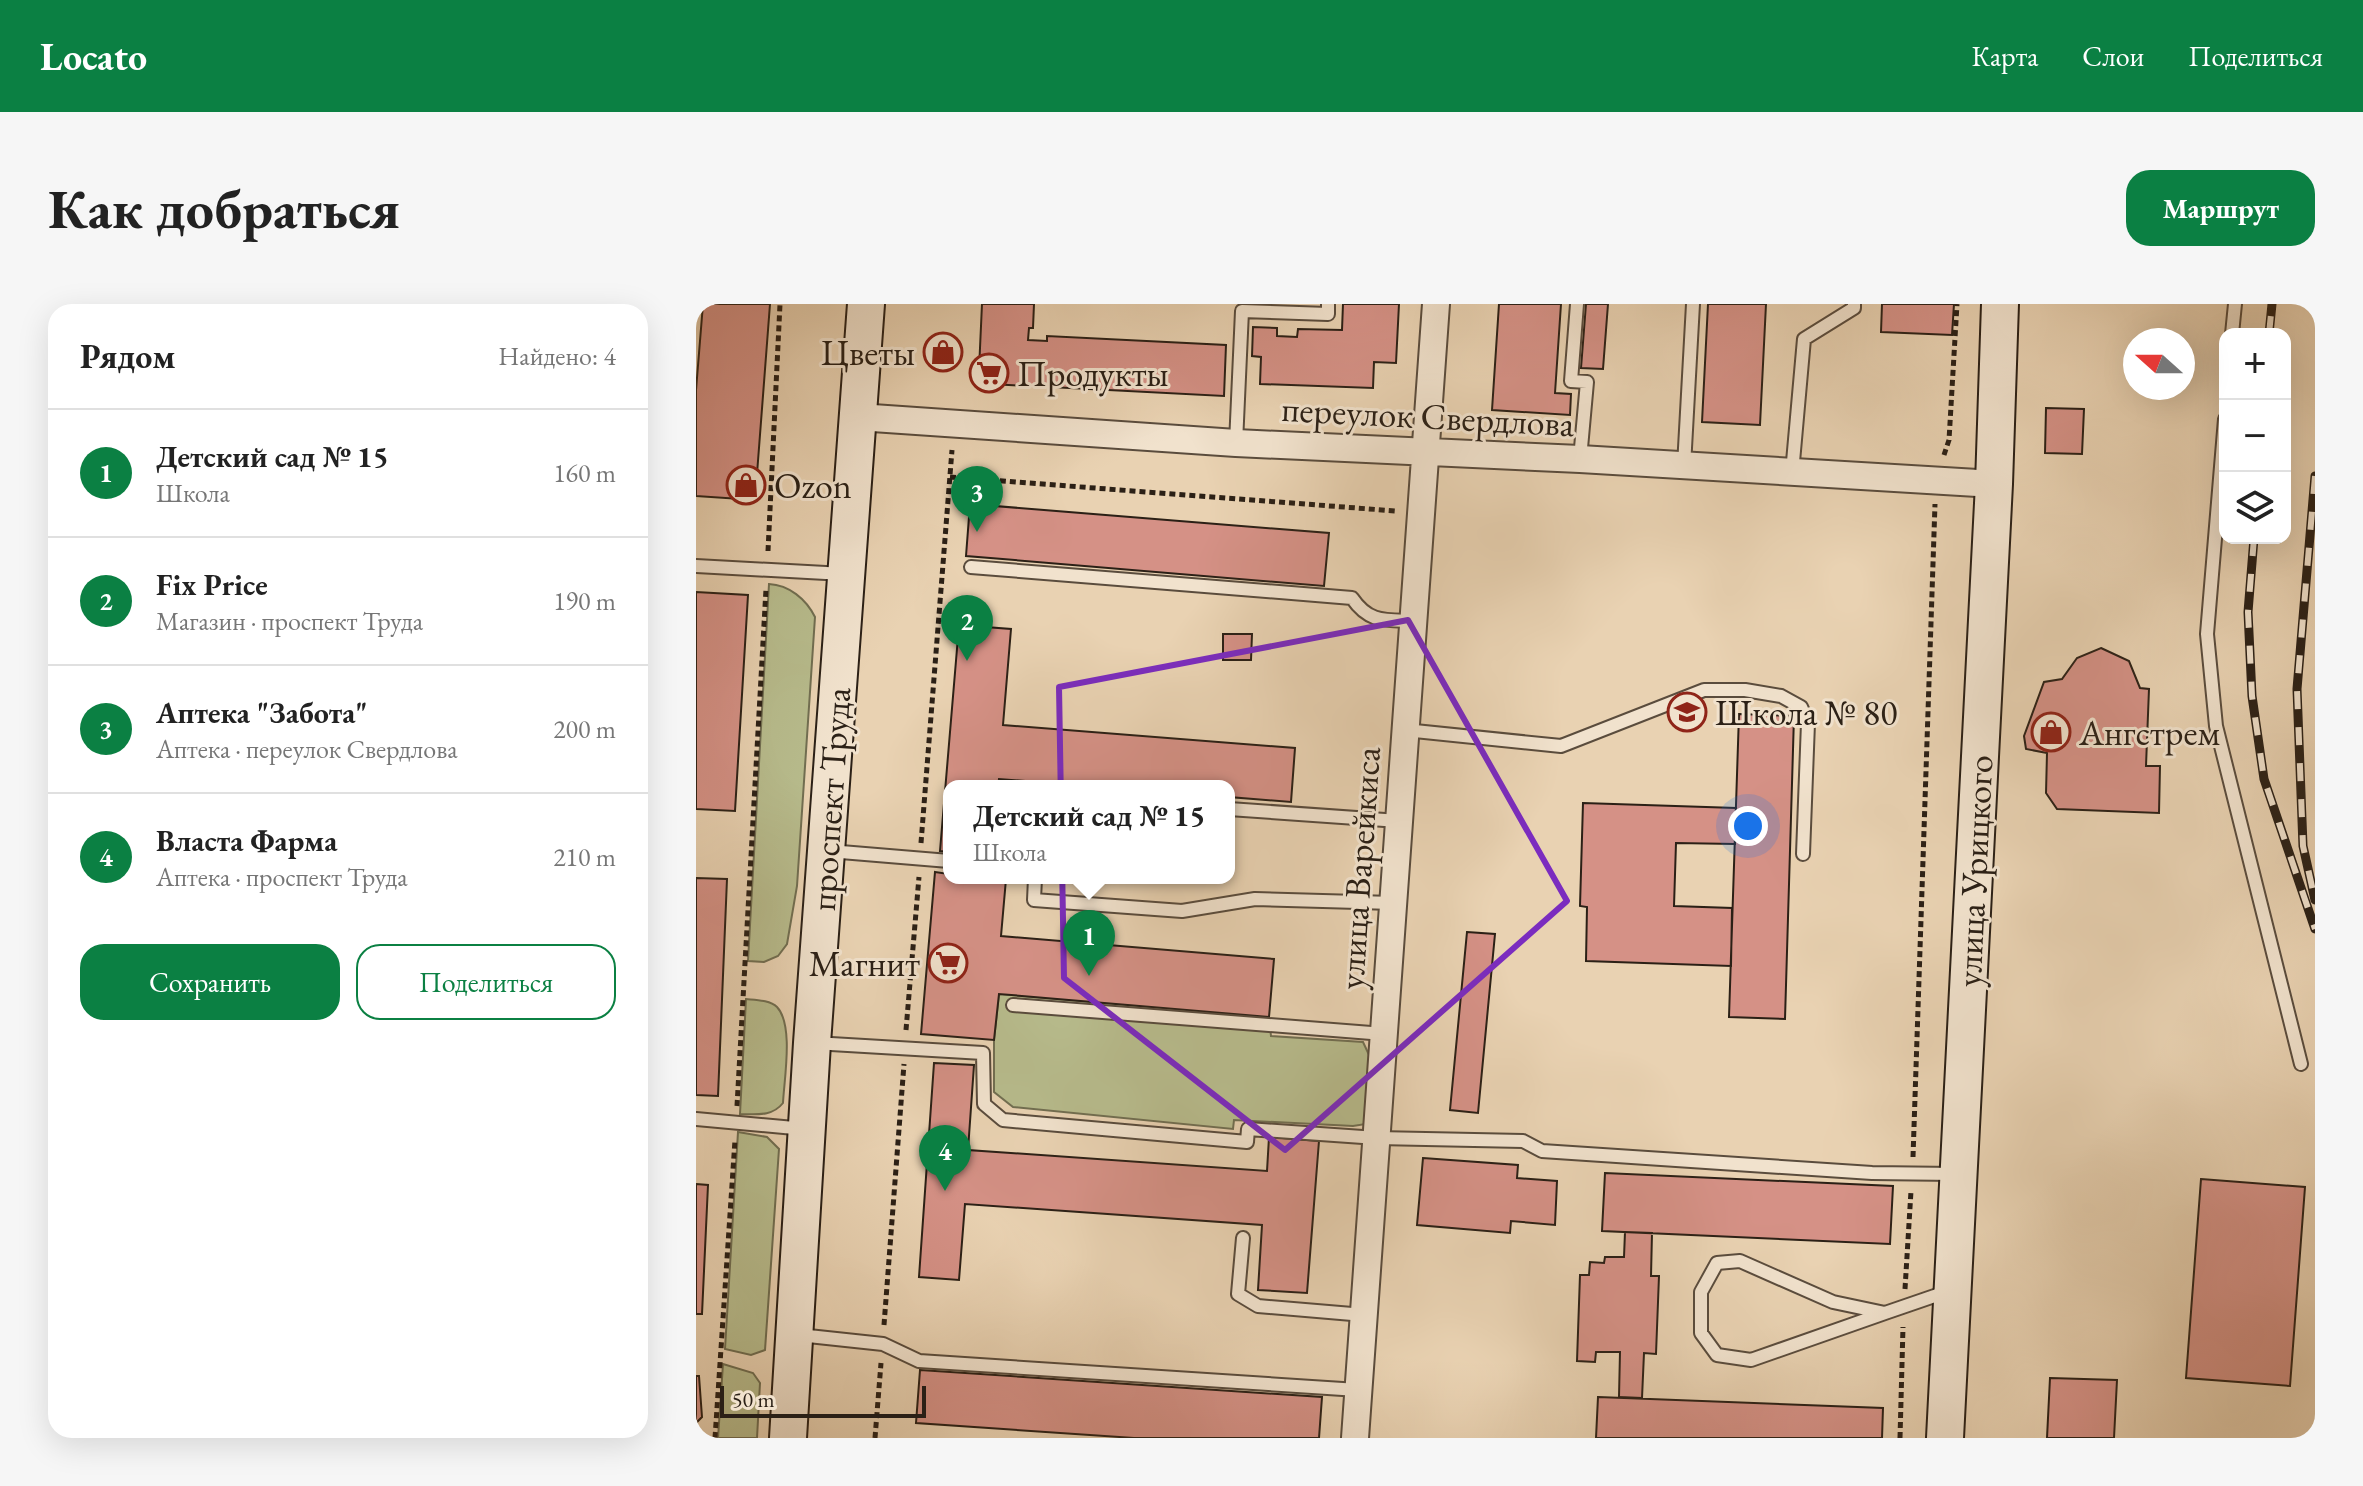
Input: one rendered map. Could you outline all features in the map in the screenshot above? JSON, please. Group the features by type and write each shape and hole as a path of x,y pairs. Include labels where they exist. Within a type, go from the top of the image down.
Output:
{"main road":[{"name":"проспект Труда","path":"788,1438 812,1043 866,304"},
{"name":"улица Урицкого","path":"1945,1438 1994,484 2000,304"}],"street":[{"name":"улица Варейкиса","path":"1355,1438 1436,304"},
{"name":"переулок Свердлова","path":"858,417 1236,443 1580,459 1994,484"}],"lane":[{"path":"1236,443 1242,311 1328,314 1328,304"},
{"path":"1577,304 1571,381 1587,382 1580,459"},
{"path":"1684,466 1693,304"},
{"path":"1792,473 1804,339 1854,308 1854,304"},
{"path":"2233,328 2235,304"},
{"path":"2221,472 2207,634 2216,726 2301,1064"},
{"path":"696,566 847,574"},
{"path":"971,567 1352,598 1362,613 1380,620 1413,621"},
{"path":"1405,730 1561,746 1704,690 1745,690 1781,696 1801,707 1808,723 1803,854"},
{"path":"1235,809 1399,821"},
{"path":"826,851 943,861"},
{"path":"1035,884 1034,900 1182,911 1255,899 1393,903"},
{"path":"1013,1005 1384,1034"},
{"path":"812,1043 983,1053 984,1104 1003,1120 1247,1142 1248,1129 1377,1138 1523,1141 1542,1151 1872,1173 1958,1174"},
{"path":"696,1119 808,1130"},
{"path":"1243,1238 1238,1294 1258,1306 1364,1315"},
{"path":"1885,1313 1833,1302 1740,1261 1717,1263 1701,1292 1701,1333 1717,1355 1751,1360 1952,1290"},
{"path":"795,1335 883,1344 919,1361 1358,1390"}],"path":[{"path":"715,1438 736,1123 780,304"},
{"path":"1900,1438 1913,1172 1936,481 1949,440 1957,304"},
{"path":"875,1438 955,424"},
{"path":"950,477 1420,513"}],"highlighted area":[{"path":"1408,620 1567,901 1285,1150 1064,978 1059,687"}],"green space":[{"path":"769,584 796,594 815,617 797,886 787,944 778,956 764,962 748,961"},
{"path":"999,994 1269,1017 1271,1036 1363,1042 1370,1057 1366,1124 1234,1120 1233,1129 1013,1107 994,1092 994,1040"},
{"path":"746,999 777,1007 787,1039 783,1103 774,1111 763,1114 740,1114"},
{"path":"738,1132 767,1137 779,1149 765,1350 751,1355 725,1349"},
{"path":"723,1364 753,1373 760,1383 757,1438 718,1438"}],"building":[{"path":"703,304 770,304 755,500 696,496 696,390"},
{"path":"982,304 1034,304 1033,328 1029,328 1028,340 1047,341 1047,336 1226,345 1224,396 990,384 979,370"},
{"path":"1343,304 1399,304 1396,363 1374,362 1373,388 1260,384 1261,357 1252,356 1253,327 1277,328 1277,336 1297,337 1298,329 1342,330"},
{"path":"1499,304 1561,304 1555,393 1571,394 1570,415 1492,410"},
{"path":"1586,304 1608,304 1603,369 1581,368"},
{"path":"1708,304 1766,304 1760,425 1702,422"},
{"path":"1882,304 1954,304 1952,335 1881,332"},
{"path":"2046,408 2084,409 2082,454 2045,453"},
{"path":"970,504 1329,533 1324,586 966,556"},
{"path":"696,592 748,595 735,811 696,809"},
{"path":"959,625 1011,629 1003,725 1295,748 1291,802 1235,797 1235,780 946,780"},
{"path":"1223,634 1252,634 1251,660 1223,660"},
{"path":"2101,648 2129,661 2140,688 2149,689 2146,766 2160,766 2159,813 2057,809 2046,793 2047,753 2026,749 2024,736 2044,682 2062,679 2077,658"},
{"path":"1739,714 1794,716 1785,1019 1729,1017"},
{"path":"1583,803 1736,808 1735,844 1676,843 1674,906 1732,908 1731,966 1586,961 1587,907 1580,906"},
{"path":"943,815 943,851 940,851"},
{"path":"935,872 943,873 943,884 1006,884 1001,936 1274,959 1269,1017 999,994 994,1040 921,1034"},
{"path":"696,878 727,879 718,1096 696,1095"},
{"path":"1467,932 1495,934 1478,1113 1450,1110"},
{"path":"934,1063 974,1065 968,1150 1267,1171 1269,1137 1319,1141 1307,1293 1258,1290 1262,1225 965,1204 959,1280 919,1277"},
{"path":"1423,1158 1518,1165 1517,1178 1557,1181 1555,1225 1511,1221 1510,1233 1417,1225"},
{"path":"1605,1173 1893,1186 1890,1244 1602,1231"},
{"path":"2201,1179 2305,1187 2290,1386 2186,1378"},
{"path":"696,1184 708,1185 702,1314 696,1314"},
{"path":"1625,1232 1652,1233 1651,1276 1659,1276 1656,1354 1644,1353 1642,1398 1619,1397 1620,1352 1596,1352 1595,1362 1577,1361 1580,1275 1589,1275 1590,1262 1604,1263 1605,1257 1624,1257"},
{"path":"920,1370 1322,1397 1319,1438 1134,1438 916,1423"},
{"path":"696,1376 699,1376 702,1417 696,1423"},
{"path":"2050,1378 2117,1380 2114,1438 2047,1438"},
{"path":"1598,1397 1883,1408 1882,1438 1596,1438"}],"railway":[{"path":"2270,328 2272,304"},
{"path":"2315,476 2297,689 2303,846 2315,900"},
{"path":"2254,544 2248,612 2252,696 2264,779 2315,929"}],"place":[{"name":"Цветы","path":"943,352"},
{"name":"Продукты","path":"989,373"},
{"name":"Ozon","path":"746,485"},
{"name":"Аптека \"Забота\"","path":"977,532"},
{"name":"Fix Price","path":"967,661"},
{"name":"Школа № 80","path":"1687,712"},
{"name":"Ангстрем","path":"2051,732"},
{"name":"Магнит","path":"948,963"},
{"name":"Детский сад № 15","path":"1089,976"},
{"name":"Власта Фарма","path":"945,1191"}]}
